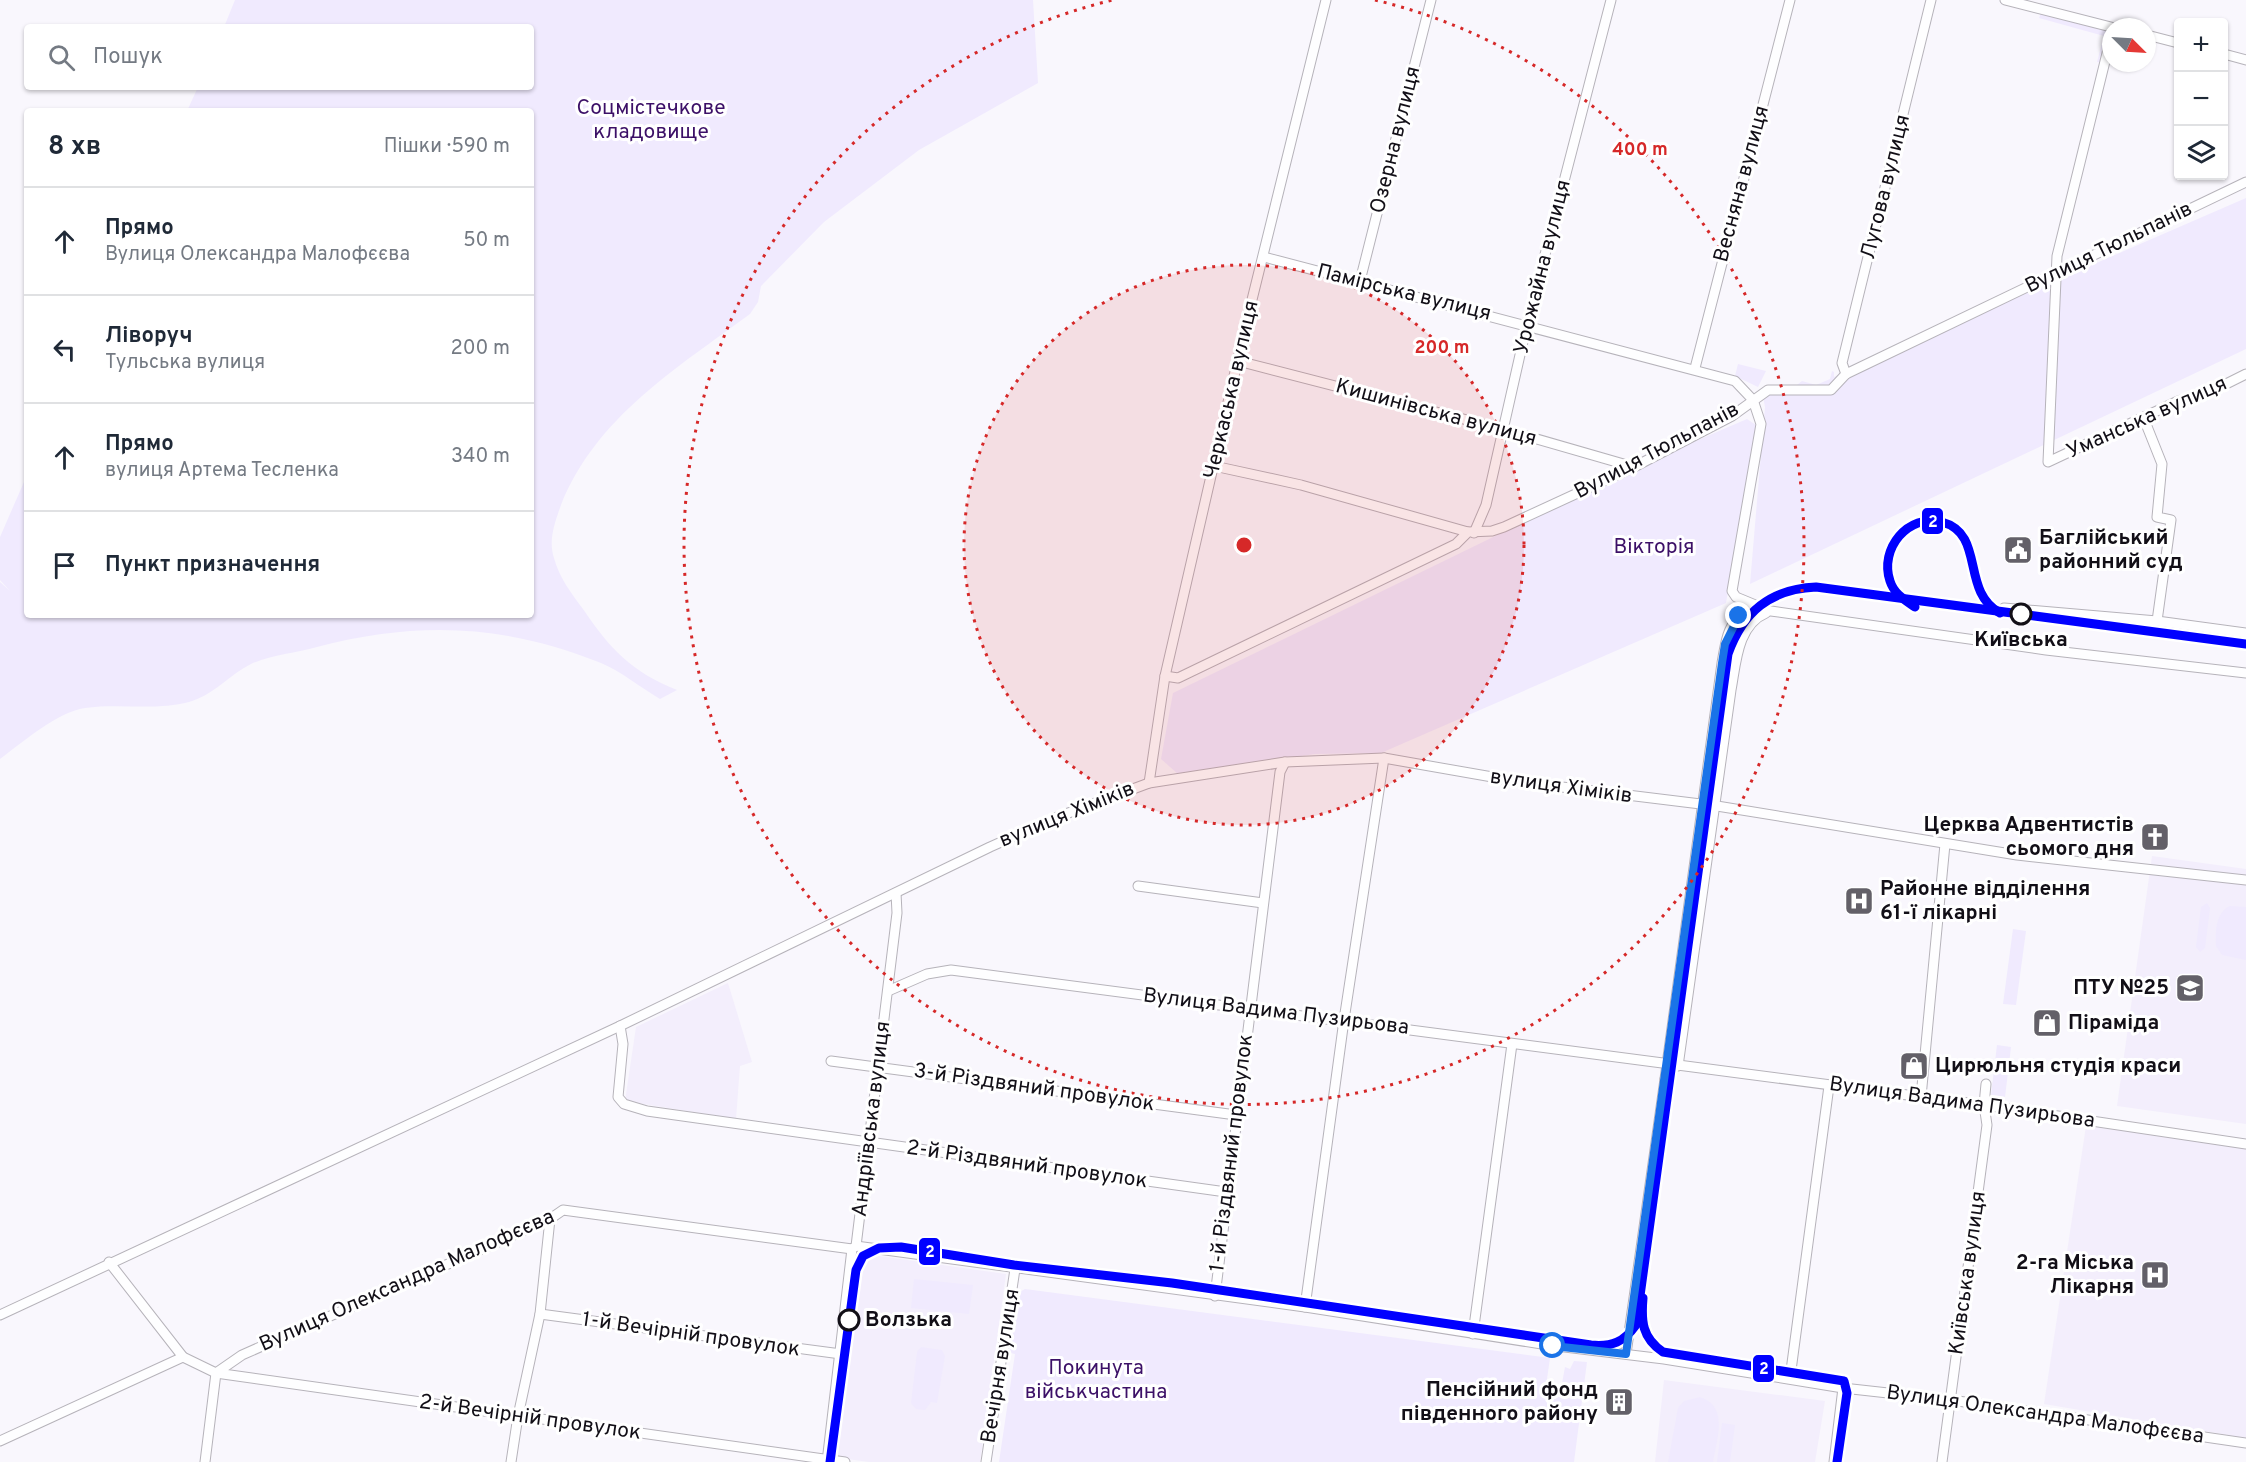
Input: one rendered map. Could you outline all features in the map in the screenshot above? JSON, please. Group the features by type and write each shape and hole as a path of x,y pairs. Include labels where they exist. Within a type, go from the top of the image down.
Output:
{"street":[{"name":"Черкаська вулиця","path":"1149,783 1165,676 1238,361 1326,0"},
{"name":"Озерна вулиця","path":"1360,281 1431,0"},
{"name":"Урожайна вулиця","path":"1471,532 1486,505 1527,324 1611,0"},
{"name":"Весняна вулиця","path":"1695,368 1790,0"},
{"name":"Лугова вулиця","path":"1846,374 1842,363 1931,0"},
{"path":"2005,0 2102,25"},
{"path":"2156,37 2174,42"},
{"path":"2228,55 2246,60"},
{"path":"2056,274 2057,256 2102,72"},
{"name":"Вулиця Тюльпанів","path":"1165,676 1178,678 1456,544 1471,532 1504,527 1634,467 1732,416 1751,397 1768,390 1831,390 1846,374 2246,182"},
{"name":"Памірська вулиця","path":"1264,257 1695,368 1735,381 1751,397"},
{"name":"Уманська вулиця","path":"2056,274 2048,462 2145,419 2178,401 2214,390 2246,374"},
{"name":"Кишинівська вулиця","path":"1238,361 1502,429 1634,467"},
{"path":"1751,397 1761,424 1732,591 1736,597 1771,611"},
{"path":"2145,419 2162,464 2157,517 2171,520 2157,621"},
{"path":"1215,466 1301,485 1471,532"},
{"path":"2004,608 2157,621 2246,633"},
{"path":"1626,1354 1725,644 1739,616 1750,611 1771,611 2046,650 2246,673"},
{"path":"1665,1079 1678,1066 1731,690 1741,641 1748,626 1757,617 1771,611"},
{"path":"1305,1307 1344,1020 1384,758"},
{"name":"вулиця Хіміків","path":"0,1315 109,1262 620,1026 1055,818 1149,783 1285,762 1384,758 1521,782 1716,806 2017,855 2246,880"},
{"name":"1-й Різдвяний провулок","path":"1215,1296 1226,1191 1280,772 1285,762"},
{"path":"1921,1097 1946,844"},
{"path":"1138,886 1263,903"},
{"name":"Андріївська вулиця","path":"827,1461 879,1067 897,912 896,893"},
{"name":"Вулиця Вадима Пузирьова","path":"888,992 927,974 951,970 1249,1010 1344,1020 1668,1065"},
{"name":"2-й Різдвяний провулок","path":"620,1026 623,1044 617,1088 618,1097 624,1104 646,1111 1226,1191"},
{"path":"1473,1334 1512,1044"},
{"name":"3-й Різдвяний провулок","path":"831,1061 1236,1115"},
{"path":"1668,1065 1678,1066"},
{"name":"Вулиця Вадима Пузирьова","path":"1678,1066 1984,1105 2246,1144"},
{"name":"Київська вулиця","path":"1942,1462 1988,1125 1984,1105 1986,1084"},
{"path":"1829,1086 1790,1378 1843,1388 1834,1462"},
{"name":"Вулиця Олександра Малофєєва","path":"216,1373 242,1355 550,1219 563,1210 1305,1307 1473,1334 1790,1378"},
{"path":"511,1462 518,1416 540,1314 550,1219"},
{"path":"0,1441 183,1357 109,1262"},
{"name":"Вечірня вулиця","path":"986,1462 1016,1269"},
{"name":"1-й Вечірній провулок","path":"540,1314 841,1354"},
{"name":"2-й Вечірній провулок","path":"183,1357 216,1373 845,1462"},
{"path":"205,1462 216,1373"},
{"name":"Вулиця Олександра Малофєєва","path":"1843,1388 1951,1400 2246,1443"}],"shaded area":[{"name":"ПТУ №25","path":"2152,856 2246,869 2246,1124 2117,1106"},
{"path":"728,983 752,1062 740,1066 736,1119 625,1101 636,1027"},
{"name":"2-га Міська Лікарня","path":"2086,1126 2246,1146 2246,1438 2044,1404"},
{"path":"879,1256 1006,1274 980,1462 869,1462 833,1457 860,1273 867,1260"},
{"path":"1664,1380 1825,1401 1815,1462 1655,1462"}],"green space":[{"name":"Соцмістечкове кладовище","path":"235,0 1033,0 1038,83 919,150 824,222 761,286 758,302 750,314 641,397 595,446 576,474 561,505 553,531 552,551 559,572 593,623 623,658 647,675 677,690 660,699 608,666 530,640 461,631 425,630 390,633 258,661 206,695 189,702 164,706 85,708 74,711 52,721 0,759 0,582 10,591 0,580 0,537 24,482 24,618 534,618 534,108 188,108 197,90 534,90 534,24 225,24"},
{"path":"2041,13 2102,27 2102,35 2039,18"},
{"path":"2102,43 2102,63 2097,62"},
{"name":"Вікторія","path":"2246,198 2246,349 1750,584 1765,407 1763,396 1793,388 1802,381 1816,385 1830,379 1832,371 1834,377"},
{"path":"1738,364 1766,371 1758,387 1735,376"},
{"name":"Вікторія","path":"1747,419 1756,425 1726,603 1381,753 1315,754 1178,774 1161,759 1173,693 1647,462"},
{"path":"2207,903 2210,908 2205,948 2200,952 2196,947 2201,907"},
{"path":"2230,906 2246,907 2246,960 2222,955 2216,946 2216,928 2219,917"},
{"path":"2013,929 2026,931 2016,1005 2003,1004"},
{"path":"1997,1045 2011,1047 2005,1097 1991,1095"},
{"path":"914,1279 973,1285 969,1314 911,1308"},
{"name":"Покинута військчастина","path":"1025,1289 1550,1358 1546,1386 1561,1389 1565,1367 1570,1369 1574,1361 1587,1362 1574,1462 999,1462 1015,1354 1006,1352 1016,1294"},
{"path":"921,1347 942,1350 945,1356 937,1403 931,1402 925,1410 916,1409 911,1403 917,1352"},
{"path":"1700,1397 1709,1401 1718,1415 1718,1434 1713,1462 1668,1462 1678,1408 1684,1401"},
{"path":"1722,1423 1735,1425 1730,1462 1717,1462"}],"transit line":[{"name":"2","path":"1915,607 1894,590 1888,569 1889,557 1899,536 1908,528 1930,521 1942,522 1955,528 1964,538 1980,591 1988,603 2000,613"},
{"name":"2","path":"830,1462 856,1270 863,1256 879,1248 901,1247 1014,1265 1172,1283 1591,1345 1617,1342 1627,1336 1636,1325 1728,654 1734,639 1750,615 1772,598 1785,592 1816,587 2246,644"},
{"name":"2","path":"1643,1298 1644,1328 1651,1341 1663,1352 1844,1381 1847,1393 1837,1462"}],"place":[{"name":"Баглійський районний суд","path":"2018,550"},
{"name":"Київська","path":"2021,614"},
{"name":"Церква Адвентистів сьомого дня","path":"2155,837"},
{"name":"Районне відділення 61-ї лікарні","path":"1859,901"},
{"name":"ПТУ №25","path":"2190,988"},
{"name":"Піраміда","path":"2047,1023"},
{"name":"Цирюльня студія краси","path":"1914,1066"},
{"name":"2-га Міська Лікарня","path":"2155,1275"},
{"name":"Волзька","path":"849,1320"},
{"name":"Пенсійний фонд південного району","path":"1619,1402"}],"route":[{"path":"1553,1346 1626,1354 1652,1160 1668,1065 1722,663 1725,644 1739,616"}]}
